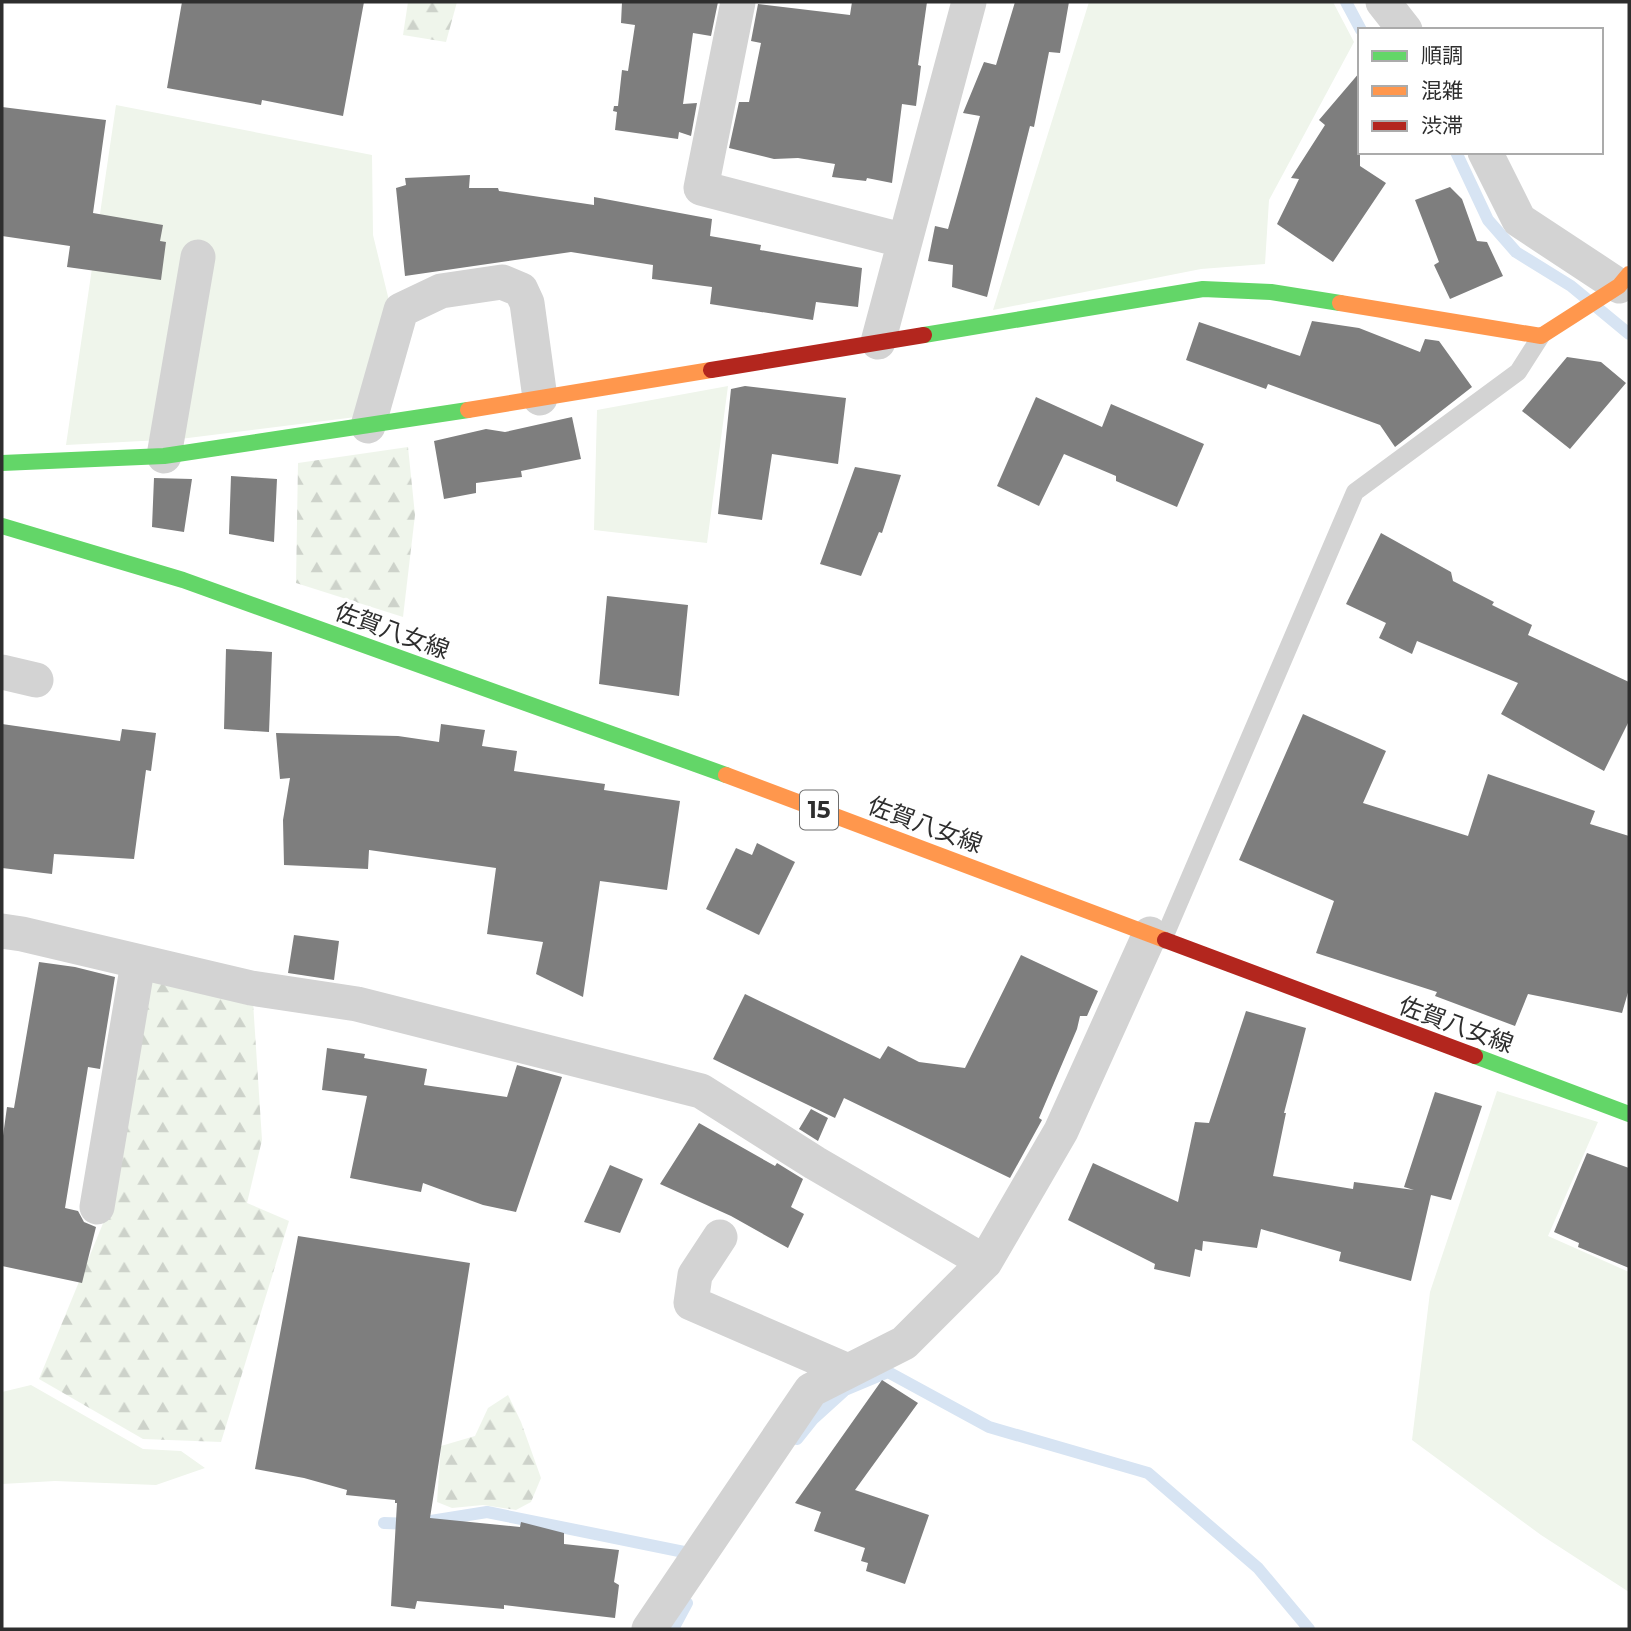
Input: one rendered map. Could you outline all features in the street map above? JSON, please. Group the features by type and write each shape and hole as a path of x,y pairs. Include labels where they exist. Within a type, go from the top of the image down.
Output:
{"main road":[{"path":"2,463 164,456 368,426 1203,289 1271,292 1541,336 1624,280"},
{"name":"佐賀八女線","path":"2,526 183,580 709,769 1629,1114"}],"street":[{"path":"738,2 701,188 905,241"},
{"path":"878,342 969,2"},
{"path":"1383,2 1403,28"},
{"path":"1486,154 1519,220 1624,280"},
{"path":"164,456 198,257"},
{"path":"368,426 401,310 441,291 502,282 521,290 527,303 540,398"},
{"path":"2,672 36,680"},
{"path":"2,931 251,988 357,1004 701,1091 816,1163 985,1262"},
{"path":"649,1629 811,1390 904,1343 985,1262 1061,1131 1157,937"},
{"path":"97,1207 138,963"},
{"path":"720,1237 695,1275 691,1303 848,1371"}],"lane":[{"path":"1157,937 1355,492 1518,372 1541,336"}],"green space":[{"path":"408,2 457,2 446,42 403,35"},
{"path":"1089,2 1333,2 1354,42 1269,200 1265,264 1201,269 993,310"},
{"path":"116,105 372,155 373,235 392,313 364,416 180,439 66,445"},
{"path":"728,386 707,543 594,530 597,410"},
{"path":"408,447 415,515 403,617 296,583 298,463"},
{"path":"144,977 253,1002 262,1140 247,1203 289,1221 221,1442 143,1439 39,1379 104,1221"},
{"path":"1497,1091 1598,1122 1548,1236 1629,1272 1629,1592 1541,1535 1412,1440 1430,1292"},
{"path":"31,1385 143,1449 181,1451 205,1468 156,1485 55,1481 2,1484 2,1392"},
{"path":"508,1395 521,1422 541,1478 531,1502 516,1510 483,1505 452,1508 437,1502 441,1446 475,1436 488,1408"}],"building":[{"path":"182,2 364,2 343,116 262,100 261,105 167,88"},
{"path":"622,2 718,2 711,36 693,33 683,104 697,103 691,136 679,132 678,139 615,130 617,112 613,111 614,106 618,106 622,70 628,71 635,25 621,23"},
{"path":"852,2 927,2 918,65 921,66 916,106 902,104 892,183 867,178 866,181 832,177 835,164 798,158 774,159 729,148 739,102 749,102 761,43 751,41 758,4 850,15"},
{"path":"1015,2 1069,2 1060,53 1049,52 1034,127 1030,126 987,297 952,287 953,265 928,261 935,226 948,229 980,116 963,113 984,62 996,65"},
{"path":"1358,74 1360,166 1386,183 1333,262 1277,224 1299,179 1291,178 1325,125 1319,120"},
{"path":"2,107 106,120 93,213 163,225 160,241 166,242 161,280 67,267 70,246 2,236"},
{"path":"470,175 469,188 498,188 499,191 594,205 594,197 712,219 710,236 761,245 760,250 862,268 858,307 816,302 813,320 710,304 712,287 652,279 653,265 571,252 405,276 396,188 406,185 405,178"},
{"path":"1450,187 1462,199 1477,241 1487,242 1503,276 1450,299 1434,265 1439,262 1415,200"},
{"path":"1312,321 1359,328 1420,352 1425,339 1439,341 1472,387 1395,447 1380,425 1268,384 1266,389 1186,360 1199,322 1300,356"},
{"path":"1567,357 1601,362 1626,383 1570,449 1522,411"},
{"path":"745,386 846,398 838,464 772,454 762,520 718,514 731,389"},
{"path":"1036,397 1102,427 1111,404 1204,444 1177,507 1116,481 1116,476 1064,454 1039,506 997,486"},
{"path":"572,417 581,459 521,471 522,477 476,483 476,493 444,499 434,441 486,429 505,432"},
{"path":"855,467 901,475 882,533 879,532 861,576 820,564"},
{"path":"231,476 277,479 274,542 229,534"},
{"path":"154,478 192,479 184,532 152,527"},
{"path":"1381,533 1451,572 1453,581 1494,602 1492,605 1532,625 1528,635 1629,682 1629,721 1604,771 1501,714 1518,683 1417,641 1412,654 1379,638 1386,623 1346,604"},
{"path":"607,596 688,605 679,696 599,684"},
{"path":"226,649 272,652 269,732 224,729"},
{"path":"1303,714 1386,751 1363,803 1468,836 1488,774 1595,811 1590,824 1629,836 1629,989 1622,1013 1528,994 1515,1026 1435,996 1437,992 1316,953 1334,901 1239,860"},
{"path":"2,724 120,741 122,729 156,733 151,771 146,770 134,859 54,854 52,874 2,868"},
{"path":"441,724 485,730 482,746 517,751 514,771 605,784 604,790 680,801 667,890 600,881 583,997 536,974 543,942 487,934 496,868 369,850 368,869 284,865 283,820 290,778 280,779 276,733 398,736 439,742"},
{"path":"757,843 795,862 759,935 706,909 736,848 752,855"},
{"path":"294,935 339,941 334,980 288,973"},
{"path":"1021,955 1098,991 1087,1016 1080,1016 1039,1118 1042,1120 1010,1178 844,1098 835,1118 713,1059 745,994 880,1059 888,1046 919,1062 965,1068"},
{"path":"39,962 115,977 100,1069 88,1067 65,1208 78,1211 84,1222 96,1227 82,1283 2,1266 2,1143 7,1107 14,1108"},
{"path":"1246,1011 1306,1028 1284,1113 1273,1176 1353,1189 1354,1182 1414,1190 1404,1187 1435,1092 1482,1106 1451,1200 1431,1195 1411,1281 1339,1261 1341,1252 1261,1229 1257,1248 1203,1241 1202,1251 1195,1249 1190,1277 1154,1269 1155,1264 1068,1220 1093,1163 1178,1202 1195,1122 1209,1123"},
{"path":"327,1048 365,1054 364,1058 427,1069 424,1085 507,1097 517,1065 562,1077 516,1212 483,1205 423,1183 421,1192 350,1178 367,1096 322,1090"},
{"path":"811,1109 828,1118 818,1141 799,1129"},
{"path":"699,1123 803,1179 791,1207 804,1214 788,1248 731,1216 660,1184"},
{"path":"1587,1153 1629,1168 1629,1268 1578,1247 1579,1243 1554,1232"},
{"path":"610,1165 643,1179 620,1233 584,1222"},
{"path":"298,1236 470,1263 430,1518 520,1527 521,1522 564,1533 564,1544 619,1550 614,1582 619,1585 615,1618 504,1605 504,1609 417,1601 415,1609 391,1606 397,1503 395,1500 346,1495 347,1490 304,1478 255,1469"},
{"path":"882,1380 918,1403 855,1490 929,1515 905,1584 866,1571 868,1563 861,1561 865,1548 814,1531 821,1512 795,1503"}],"waterway":[{"path":"1346,2 1360,28"},
{"path":"1457,154 1488,220 1516,252 1571,286 1629,334"},
{"path":"797,1439 813,1419 845,1390 888,1372 989,1427 1148,1473 1258,1568 1309,1629"},
{"path":"384,1523 412,1524 487,1512 684,1552"},
{"path":"673,1629 687,1603"}],"traffic: fast":[{"path":"924,335 1203,289 1271,292 1340,303"},
{"path":"2,463 164,456 468,410"},
{"path":"2,526 183,580 726,775"},
{"path":"1475,1056 1629,1114"}],"traffic: slow":[{"path":"1340,303 1541,336 1619,286 1629,274"},
{"path":"468,410 711,370"},
{"path":"726,775 1165,940"}],"traffic: jam":[{"path":"711,370 924,335"},
{"path":"1165,940 1475,1056"}]}
